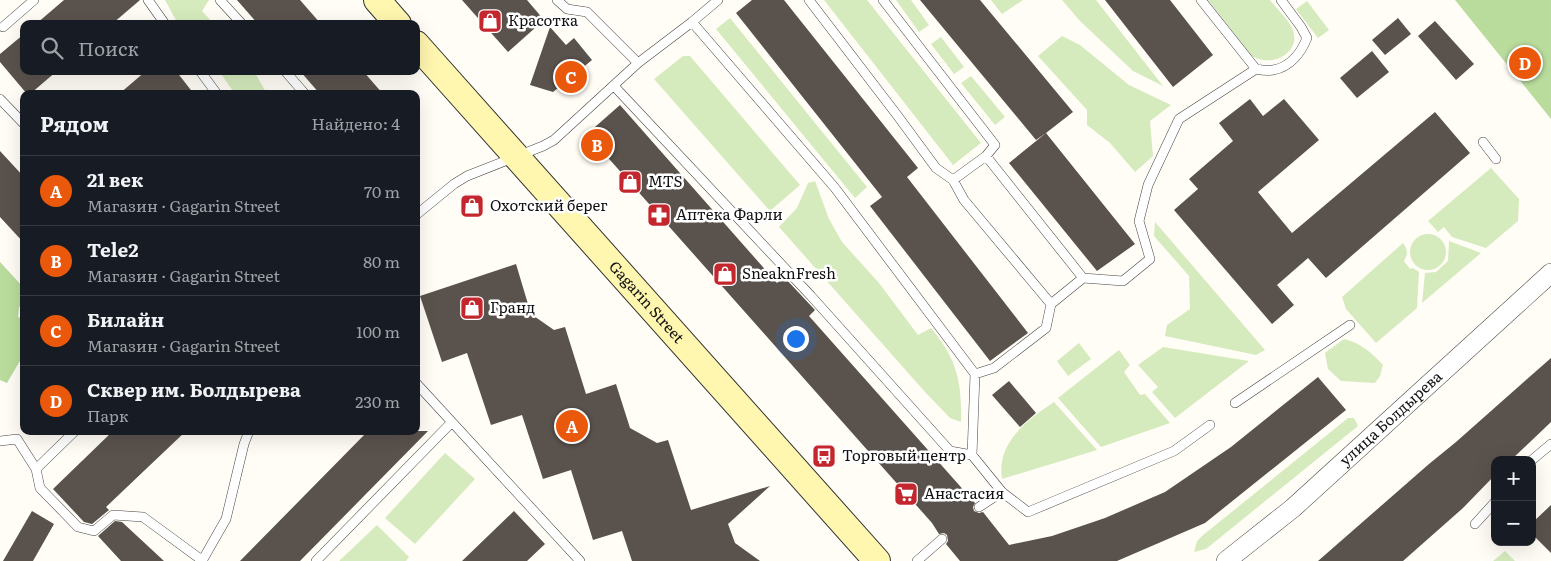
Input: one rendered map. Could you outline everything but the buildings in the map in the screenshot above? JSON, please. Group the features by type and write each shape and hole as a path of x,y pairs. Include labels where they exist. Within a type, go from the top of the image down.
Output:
{"main road":[{"path":"377,0 394,20"},
{"name":"Gagarin Street","path":"420,48 877,561"}],"street":[{"name":"улица Болдырева","path":"1226,561 1294,508 1551,273"}],"lane":[{"path":"3,27 34,0"},
{"path":"148,0 161,20"},
{"path":"220,0 238,20"},
{"path":"557,0 567,9 587,12 638,63"},
{"path":"420,212 454,184 467,176 554,140 638,63 718,0"},
{"path":"808,0 898,115 936,168 953,180 964,200 1051,304"},
{"path":"883,0 995,145 986,156 953,180"},
{"path":"1200,0 1256,70"},
{"path":"975,374 994,368 1046,328 1051,304 1083,278 1123,281 1150,258 1139,221 1148,185 1179,119 1256,70 1273,70 1290,63 1303,50 1307,38 1302,27 1281,0"},
{"path":"692,22 835,188 975,374 972,455"},
{"path":"203,75 214,90"},
{"path":"288,75 302,90"},
{"path":"614,86 811,296 950,451 972,455 1002,492 1028,512 1174,451 1210,425"},
{"path":"0,99 20,120"},
{"path":"1483,142 1496,159"},
{"path":"986,156 1083,278"},
{"path":"1235,403 1350,325"},
{"path":"420,387 580,561"},
{"path":"316,561 452,422"},
{"path":"36,469 71,435"},
{"path":"0,441 17,439 36,469 40,488 78,527 94,531 113,515 143,517 203,561 226,520 247,435"},
{"path":"1536,457 1551,444"},
{"path":"979,507 1002,492"},
{"path":"1475,524 1491,506"},
{"path":"916,561 942,539"}],"green space":[{"path":"165,0 209,0 202,11 210,20 176,20"},
{"path":"824,0 867,0 981,143 953,165"},
{"path":"896,0 911,0 929,25 919,32"},
{"path":"991,0 1023,0 1002,14"},
{"path":"1062,0 1096,0 1163,86 1133,71 1080,21"},
{"path":"1208,0 1270,0 1292,28 1294,36 1290,50 1284,56 1277,59 1260,59 1252,56"},
{"path":"1455,0 1551,0 1551,119"},
{"path":"1307,1 1329,30 1318,38 1296,9"},
{"path":"730,18 867,187 855,198 716,29"},
{"path":"1062,36 1080,45 1129,85 1171,105 1150,121 1153,156 1135,172 1110,143 1087,125 1087,110 1038,56"},
{"path":"941,37 964,67 954,74 931,44"},
{"path":"683,56 690,56 800,185 770,211 654,79"},
{"path":"222,75 256,75 265,90 232,90"},
{"path":"971,76 1005,117 995,125 961,83"},
{"path":"1491,168 1519,199 1518,221 1486,248 1452,237 1444,227 1438,232 1428,221"},
{"path":"815,181 829,219 842,242 879,283 918,335 931,328 947,350 959,383 961,422 950,418 925,392 779,227 797,208 808,183"},
{"path":"1155,222 1265,350 1256,355 1165,336 1167,325 1190,309 1189,276 1154,236"},
{"path":"1428,234 1440,240 1446,252 1440,264 1428,270 1416,264 1410,252 1416,240"},
{"path":"1449,241 1481,253 1422,303 1425,273 1436,272 1448,261"},
{"path":"1403,243 1407,252 1404,261 1410,269 1413,268 1419,272 1417,308 1376,343 1346,309 1342,297"},
{"path":"0,262 20,284 18,317 20,318 20,361 7,383 0,380"},
{"path":"1344,339 1366,349 1383,365 1380,376 1375,383 1341,381 1328,369 1325,353"},
{"path":"1079,343 1091,359 1068,376 1057,361"},
{"path":"1163,347 1249,361 1175,418 1152,392 1158,387 1138,365"},
{"path":"1119,350 1130,365 1124,372 1140,395 1145,394 1170,423 1101,447 1058,398"},
{"path":"1054,402 1097,450 1002,479 1001,466 1009,444 1024,425"},
{"path":"1348,418 1354,418 1358,426 1206,549 1194,552 1197,541 1202,536"},
{"path":"445,453 475,479 415,544 385,518"},
{"path":"377,525 409,557 406,561 339,561"},
{"path":"1505,551 1515,561 1493,561"}],"place":[{"name":"Красотка","path":"490,21"},
{"name":"Сквер им. Болдырева","path":"1525,63"},
{"name":"Билайн","path":"571,77"},
{"name":"Tele2","path":"597,145"},
{"name":"MTS","path":"630,182"},
{"name":"Охотский берег","path":"472,206"},
{"name":"Аптека Фарли","path":"659,215"},
{"name":"SneaknFresh","path":"725,274"},
{"name":"Гранд","path":"472,308"},
{"name":"21 век","path":"572,426"},
{"name":"Торговый центр","path":"824,456"},
{"name":"Анастасия","path":"906,494"}]}
